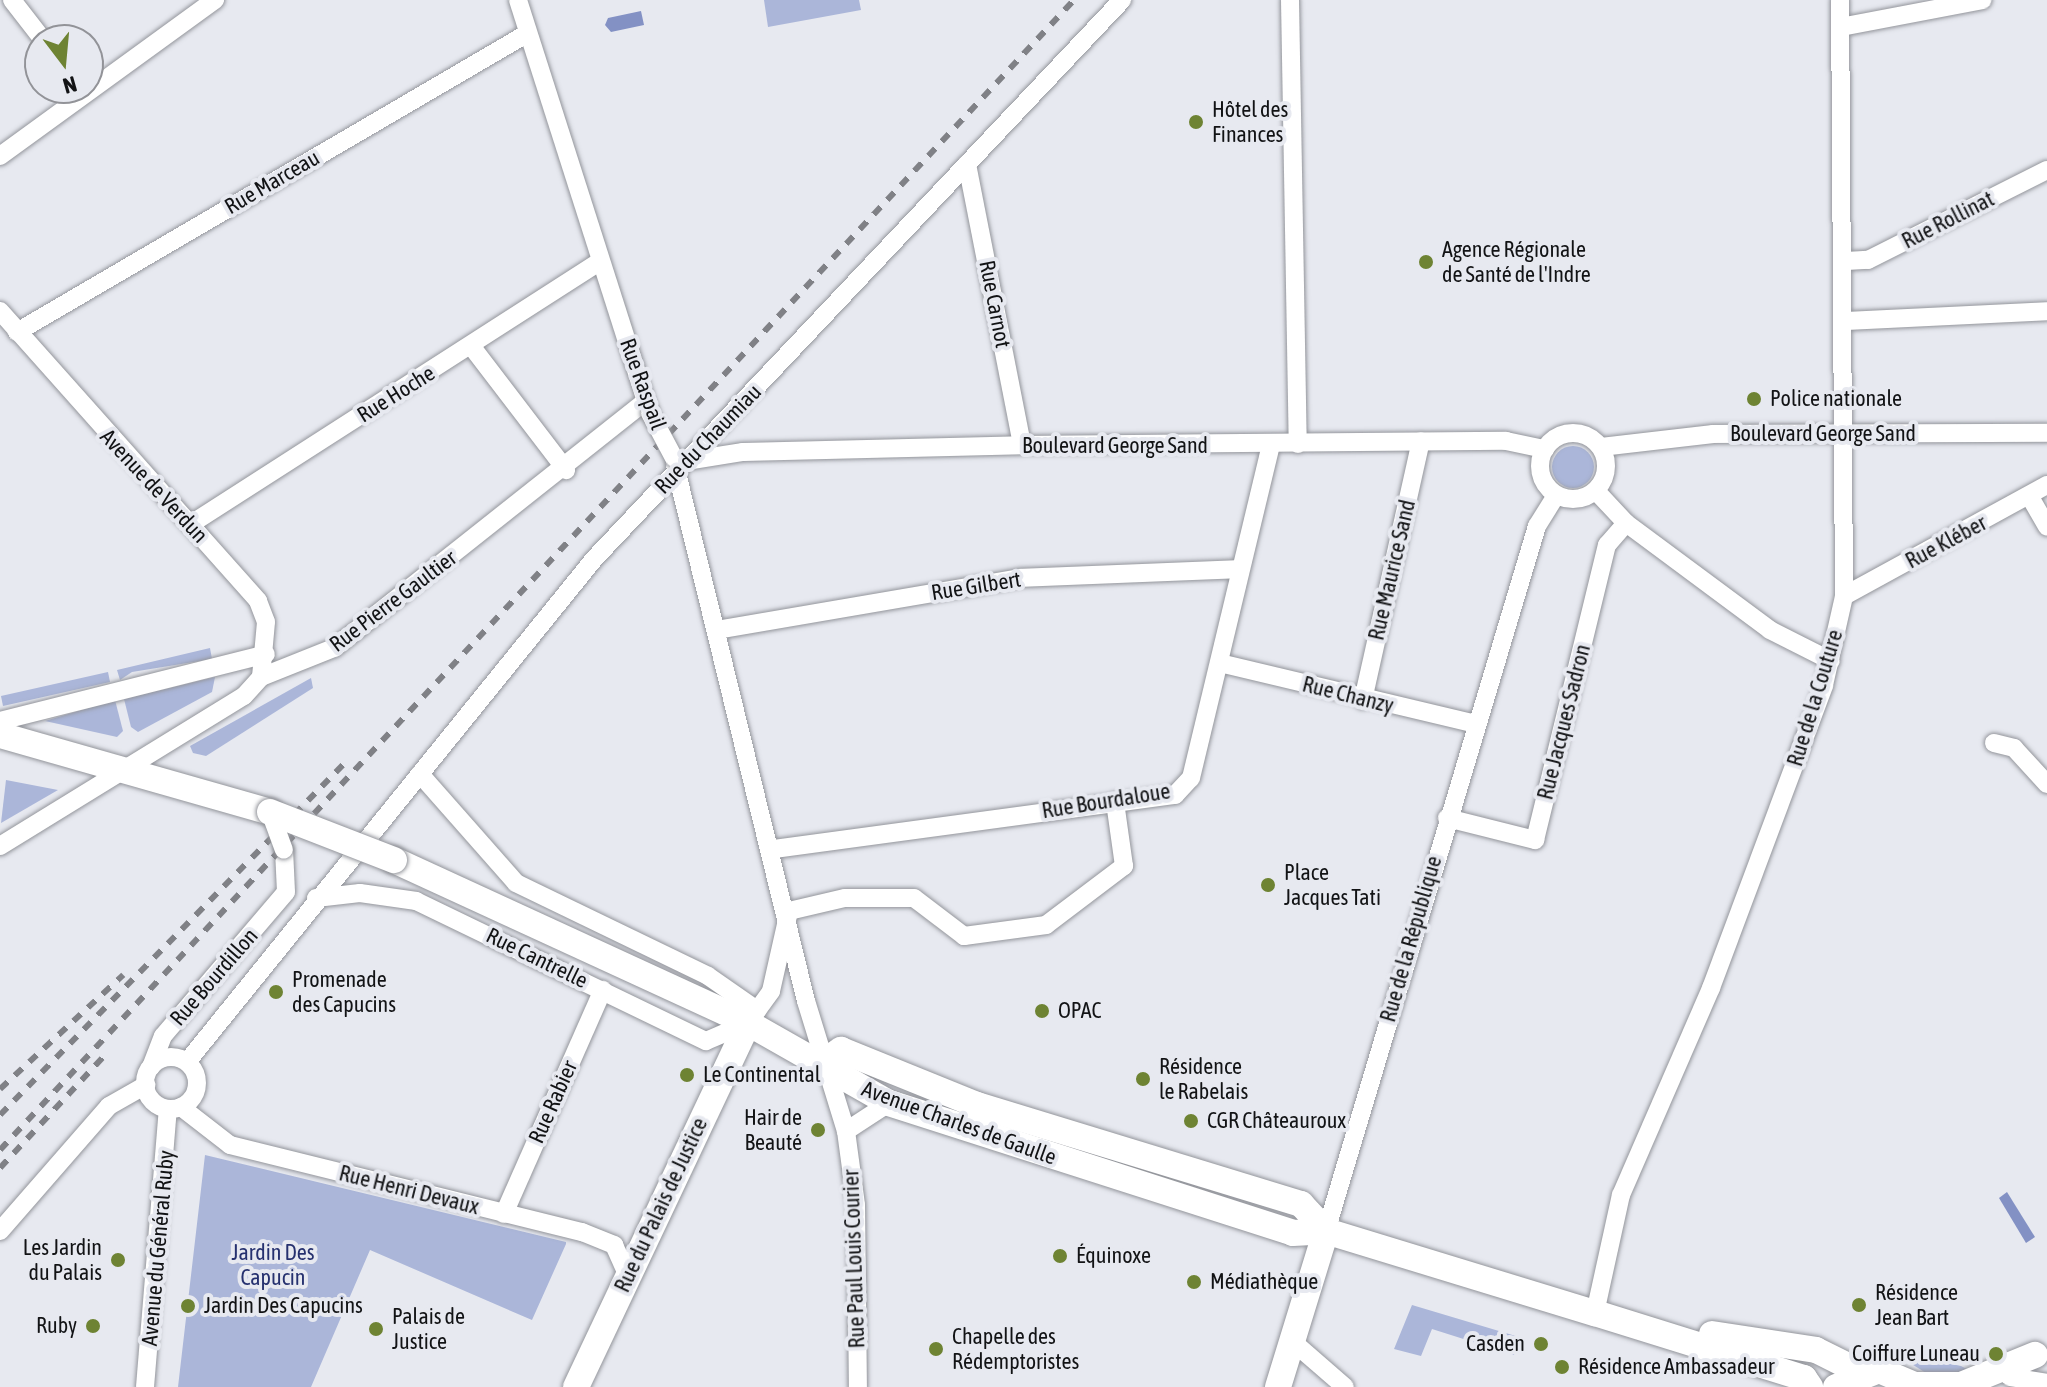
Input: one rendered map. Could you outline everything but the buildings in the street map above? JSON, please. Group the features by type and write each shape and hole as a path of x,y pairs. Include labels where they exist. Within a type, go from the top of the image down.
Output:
{"main road":[{"path":"0,735 130,767"},
{"name":"Avenue Charles de Gaulle","path":"130,767 270,812 394,860 753,1017 832,1056 977,1105 1301,1204 1326,1231"},
{"name":"Rue du Palais de Justice","path":"576,1387 627,1274 753,1017"},
{"name":"Avenue Charles de Gaulle","path":"832,1056 889,1103 1293,1233 1326,1231 1595,1313 1804,1378 1810,1387"},
{"name":"Rue de la République","path":"1278,1387 1326,1231"},
{"name":"Avenue Charles de Gaulle","path":"1595,1313 1816,1350 1860,1372"},
{"path":"1836,1387 1860,1372 1898,1374 1918,1386 1961,1385 2041,1352"},
{"path":"2005,1382 2041,1352"}],"street":[{"path":"12,0 31,24"},
{"path":"0,156 215,0"},
{"name":"Rue Raspail","path":"518,0 648,407 678,464 716,630 789,911 832,1056"},
{"name":"Rue du Chaumiau","path":"316,898 420,774 531,633 678,464 1122,0"},
{"path":"1290,0 1298,444"},
{"name":"Rue de la Couture","path":"1595,1313 1621,1195 1711,988 1831,661 1844,596 1846,261 1840,0"},
{"path":"1841,27 1982,0"},
{"name":"Rue Marceau","path":"17,332 528,33"},
{"name":"Rue Carnot","path":"967,164 1022,445"},
{"name":"Rue Rollinat","path":"1846,261 1868,260 2047,170"},
{"name":"Rue Hoche","path":"191,524 472,347 600,261"},
{"name":"Avenue de Verdun","path":"0,311 258,601 266,654 261,677"},
{"path":"1846,321 2047,311"},
{"path":"472,347 566,470"},
{"name":"Rue Pierre Gaultier","path":"0,846 244,696 261,677 334,648 648,407"},
{"path":"1568,433 1601,447 1606,474 1596,491 1577,499 1556,495 1542,479 1545,449 1568,433"},
{"name":"Boulevard George Sand","path":"1601,447 1713,434 2047,433"},
{"name":"Boulevard George Sand","path":"678,464 743,452 1022,445 1271,446 1421,441 1545,449"},
{"name":"Rue Maurice Sand","path":"1363,700 1421,441"},
{"name":"Rue Bourdaloue","path":"774,849 1175,795 1191,778 1271,446"},
{"name":"Rue Kléber","path":"1844,596 2047,485"},
{"path":"1596,491 1626,523 1770,630 1831,661"},
{"name":"Rue de la République","path":"1326,1231 1447,818 1537,526 1556,495"},
{"path":"2030,497 2047,527"},
{"name":"Rue Jacques Sadron","path":"1447,818 1535,840 1607,545 1626,523"},
{"name":"Rue Gilbert","path":"716,630 1020,578 1240,569"},
{"path":"0,721 266,654"},
{"name":"Rue Chanzy","path":"1220,663 1363,700 1477,724"},
{"path":"1994,743 2014,748 2047,784"},
{"path":"420,774 516,883 708,976 753,1017"},
{"path":"789,911 845,898 914,898 964,936 1046,925 1124,866 1115,802"},
{"name":"Rue Bourdillon","path":"151,1067 163,1036 286,892 290,870 270,812"},
{"name":"Rue Cantrelle","path":"316,898 360,893 416,901 706,1041 753,1017"},
{"name":"Rue Bourdillon","path":"187,1062 316,898"},
{"name":"Rue Raspail","path":"753,1017 779,973 789,911"},
{"name":"Rue Rabier","path":"504,1214 603,990"},
{"name":"Rue Paul Louis Courier","path":"832,1056 856,1205 858,1387"},
{"path":"169,1057 187,1062 197,1086 175,1108 153,1101 146,1085 151,1067 169,1057"},
{"path":"0,1231 109,1106 146,1085"},
{"path":"846,1131 889,1103"},
{"name":"Rue Henri Devaux","path":"175,1108 230,1145 614,1245 627,1274"},
{"name":"Avenue du Général Ruby","path":"145,1387 175,1108"},
{"path":"1292,1341 1345,1387"},
{"path":"2005,1382 2047,1383"}],"green space":[{"path":"764,0 859,0 861,10 768,27"},
{"path":"1573,446 1588,452 1594,467 1588,482 1573,488 1558,482 1552,467 1558,452"},
{"path":"210,648 212,659 132,672 120,680 117,670"},
{"path":"108,672 110,682 3,706 1,696"},
{"path":"215,677 212,692 138,732 131,727 124,699"},
{"path":"311,678 313,688 206,756 193,753 190,746"},
{"path":"115,700 123,731 117,737 45,721"},
{"path":"6,780 58,790 1,823"},
{"name":"Jardin Des Capucin","path":"205,1155 566,1244 532,1320 370,1250 311,1387 178,1387"},
{"path":"1412,1305 1519,1337 1514,1355 1432,1329 1421,1356 1394,1349"},
{"path":"1916,1356 1961,1366 1976,1374 1934,1378 1910,1363"}],"shaded area":[{"path":"641,11 644,25 611,32 605,25 608,18"},
{"path":"2007,1192 2035,1237 2026,1243 1999,1198"}],"railway":[{"path":"0,1150 1074,0"},
{"path":"0,1115 347,761"},
{"path":"0,1089 123,975"},
{"path":"0,1168 106,1054"}],"place":[{"name":"Hôtel des Finances","path":"1196,122"},
{"name":"Agence Régionale de Santé de l'Indre","path":"1426,262"},
{"name":"Police nationale","path":"1754,399"},
{"name":"Place Jacques Tati","path":"1268,885"},
{"name":"Promenade des Capucins","path":"276,992"},
{"name":"OPAC","path":"1042,1011"},
{"name":"Le Continental","path":"687,1075"},
{"name":"Résidence le Rabelais","path":"1143,1079"},
{"name":"CGR Châteauroux","path":"1191,1121"},
{"name":"Hair de Beauté","path":"818,1130"},
{"name":"Équinoxe","path":"1060,1256"},
{"name":"Les Jardin du Palais","path":"118,1260"},
{"name":"Médiathèque","path":"1194,1282"},
{"name":"Résidence Jean Bart","path":"1859,1305"},
{"name":"Jardin Des Capucins","path":"188,1306"},
{"name":"Ruby","path":"93,1326"},
{"name":"Palais de Justice","path":"376,1329"},
{"name":"Casden","path":"1541,1344"},
{"name":"Chapelle des Rédemptoristes","path":"936,1349"},
{"name":"Coiffure Luneau","path":"1996,1354"},
{"name":"Résidence Ambassadeur","path":"1562,1367"}]}
